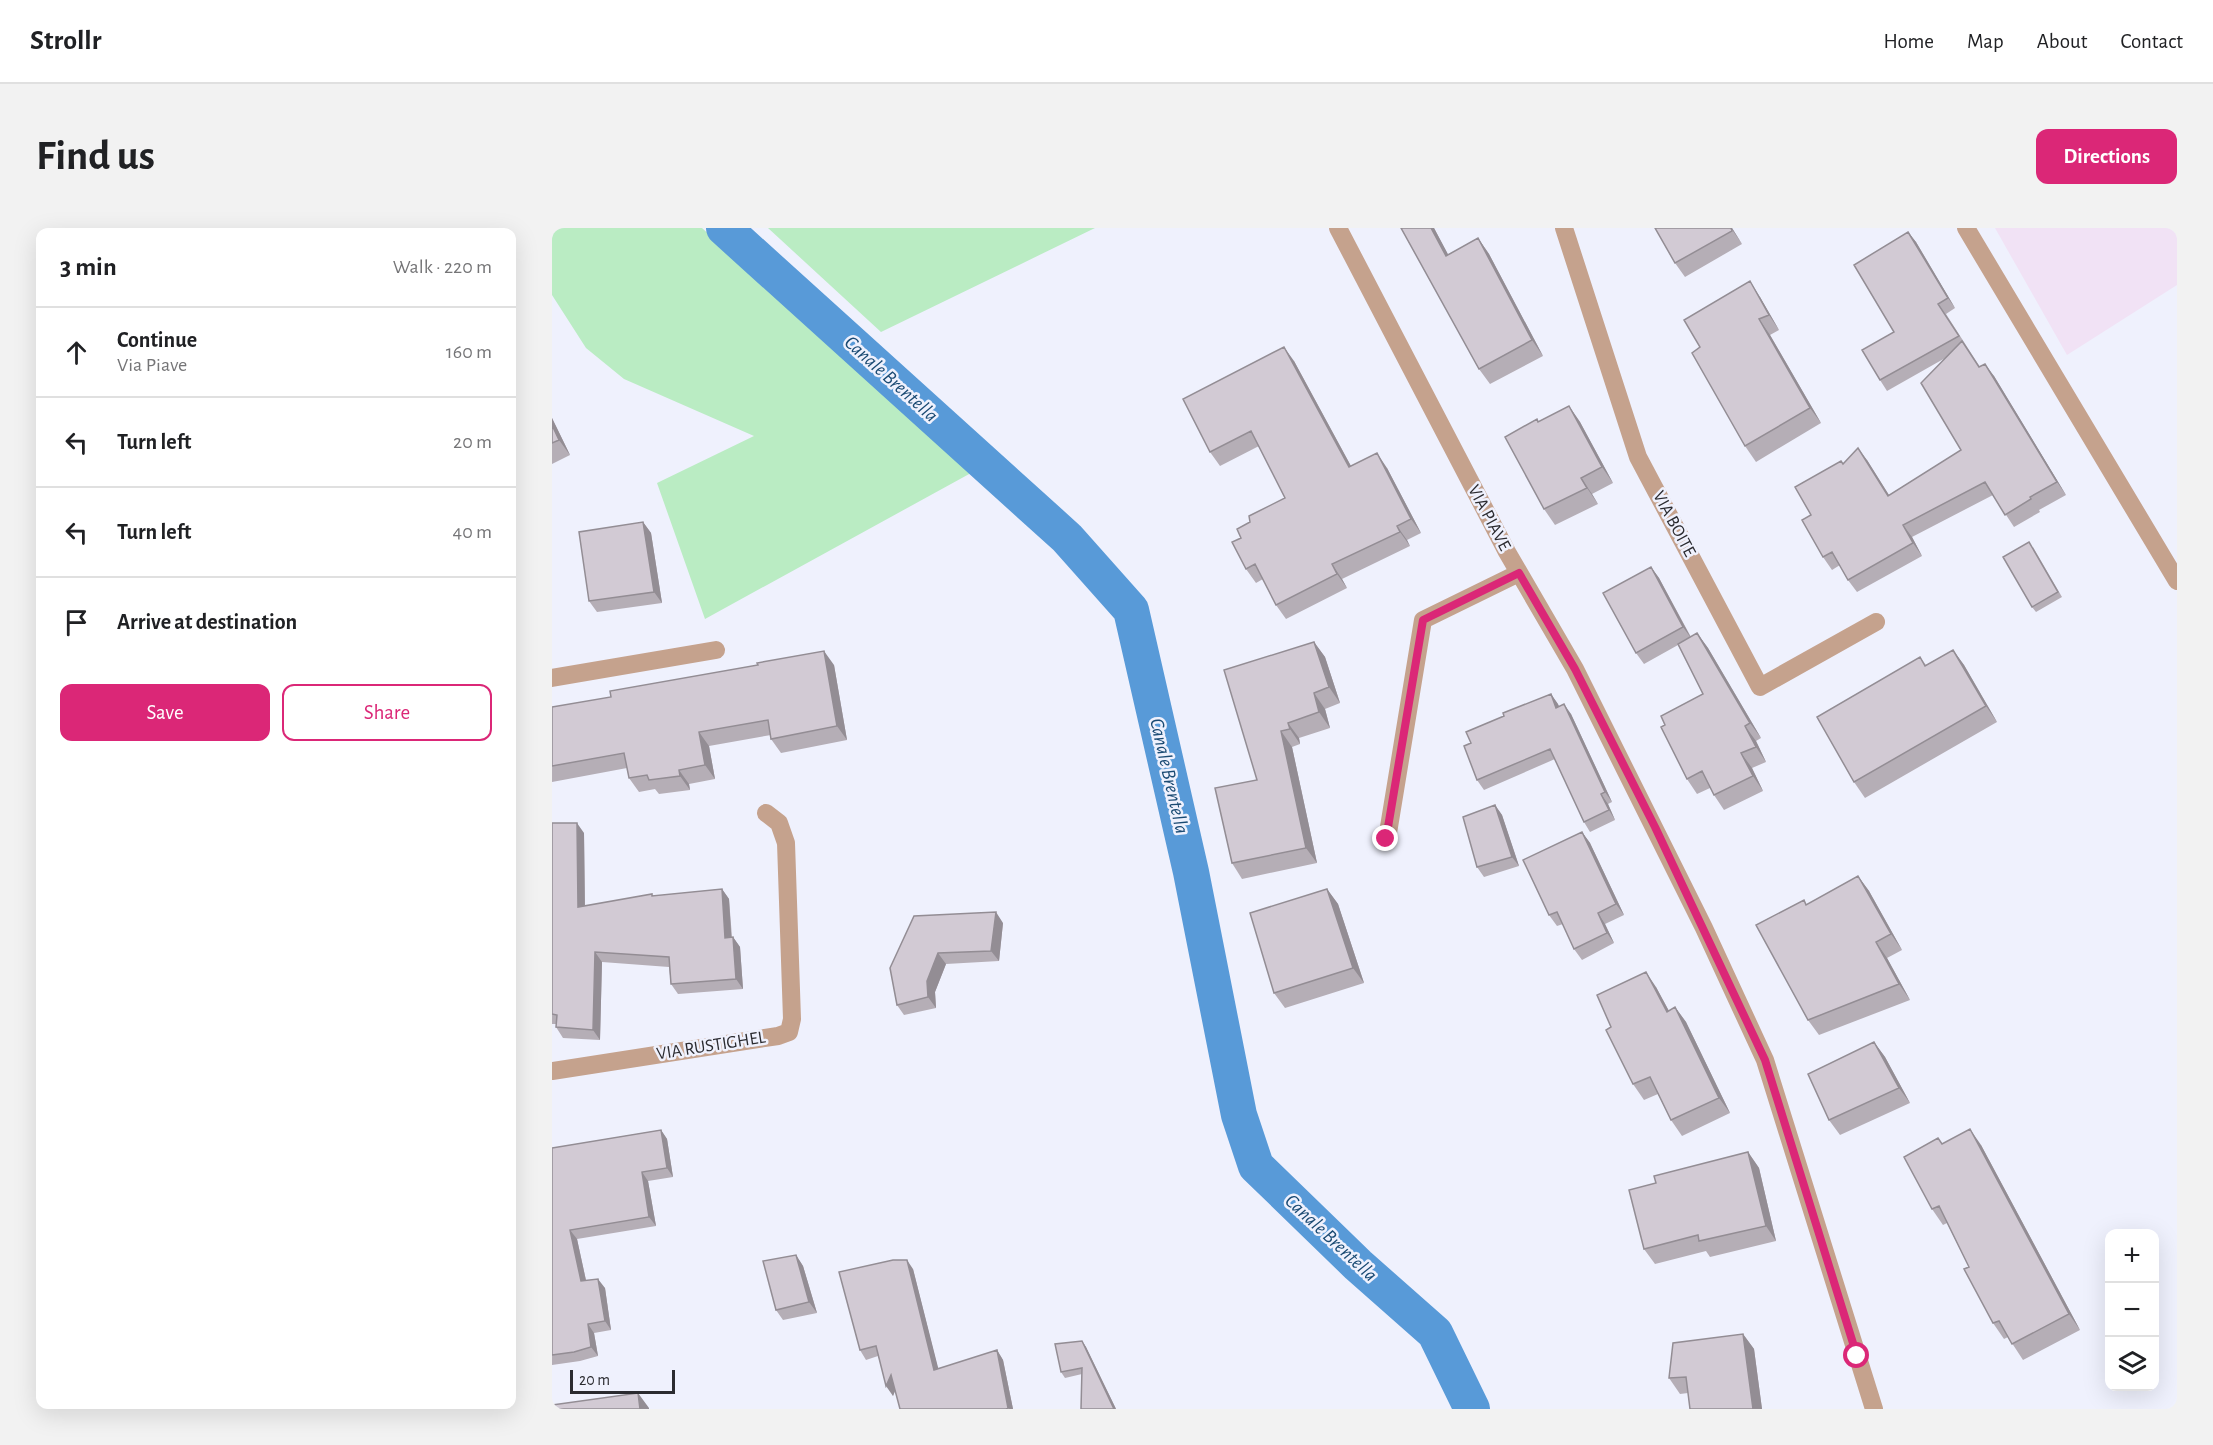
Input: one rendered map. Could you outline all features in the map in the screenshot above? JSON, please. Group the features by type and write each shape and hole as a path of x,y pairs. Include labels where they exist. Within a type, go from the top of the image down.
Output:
{"street":[{"name":"VIA PIAVE","path":"1338,228 1367,288 1519,573 1575,669 1704,928 1765,1060 1874,1409"},
{"name":"VIA BOITE","path":"1564,228 1638,457 1760,687 1876,622"},
{"path":"1966,228 2177,581"},
{"path":"1386,839 1423,620 1519,573"},
{"path":"552,678 716,650"},
{"name":"VIA RUSTIGHEL","path":"552,1071 778,1036 789,1032 792,1019 786,843 779,823 766,813"}],"shaded area":[{"path":"1995,228 2177,228 2177,285 2067,355"}],"green space":[{"path":"552,228 702,228 971,473 705,619 657,483 754,436 624,379 586,348 552,295"},
{"path":"768,228 1095,228 881,332"}],"building":[{"path":"1401,228 1431,228 1446,256 1478,238 1532,340 1479,369"},
{"path":"1655,228 1731,228 1732,231 1675,263"},
{"path":"1908,232 1948,298 1938,304 1959,336 1880,380 1862,350 1894,332 1854,265"},
{"path":"1750,281 1769,315 1759,319 1810,408 1745,446 1692,353 1700,347 1684,320"},
{"path":"1962,341 1979,367 1985,364 2057,482 2030,497 2031,499 2005,515 1985,482 1903,525 1913,543 1848,580 1832,552 1823,557 1802,520 1811,515 1795,487 1841,461 1843,464 1858,448 1888,496 1961,450 1921,383"},
{"path":"1284,347 1349,467 1377,453 1411,519 1397,526 1400,532 1332,564 1337,574 1276,605 1255,564 1246,569 1232,542 1241,538 1237,529 1250,522 1249,516 1285,498 1251,431 1210,452 1183,399"},
{"path":"1569,406 1602,467 1581,478 1587,488 1544,509 1505,437 1537,419 1538,422"},
{"path":"552,425 559,440 552,443"},
{"path":"643,522 654,592 589,601 579,532"},
{"path":"2029,542 2058,592 2032,607 2003,557"},
{"path":"1651,567 1683,627 1636,653 1603,593"},
{"path":"1697,633 1750,723 1745,726 1756,747 1741,753 1753,776 1714,795 1702,771 1687,779 1661,727 1665,725 1661,716 1703,694 1678,644"},
{"path":"1314,642 1329,687 1314,693 1319,712 1288,723 1290,729 1281,731 1306,848 1232,863 1215,788 1257,780 1224,670"},
{"path":"1953,650 1986,706 1854,782 1817,717 1920,657 1925,666"},
{"path":"824,651 837,726 771,739 768,720 699,732 705,765 679,770 680,776 649,780 647,775 629,778 624,753 552,766 552,707 611,697 610,691"},
{"path":"1551,694 1556,708 1564,704 1605,792 1601,794 1609,810 1584,822 1550,749 1477,780 1464,746 1471,743 1466,732 1504,716 1503,713"},
{"path":"1495,805 1512,857 1477,867 1463,817"},
{"path":"552,823 577,823 578,907 652,894 652,896 722,889 725,938 733,937 736,979 671,984 669,957 595,952 593,1030 556,1027 557,1015 552,1014"},
{"path":"1582,832 1616,904 1598,913 1607,933 1574,949 1557,912 1549,915 1523,860"},
{"path":"1858,876 1891,934 1876,942 1899,984 1808,1020 1756,925 1804,900 1806,905"},
{"path":"1327,889 1353,968 1274,993 1250,913"},
{"path":"996,912 991,951 938,953 927,981 928,997 897,1005 890,968 914,916"},
{"path":"1646,972 1667,1012 1675,1007 1719,1098 1671,1120 1650,1077 1633,1084 1606,1030 1611,1027 1597,995"},
{"path":"1874,1042 1899,1088 1829,1120 1808,1074"},
{"path":"1970,1129 2069,1314 2012,1344 1999,1321 1993,1323 1964,1269 1969,1267 1939,1206 1932,1209 1904,1157 1938,1138 1942,1144"},
{"path":"661,1130 667,1168 642,1172 649,1217 570,1230 581,1281 598,1279 605,1321 588,1324 591,1347 552,1355 552,1148"},
{"path":"1748,1152 1766,1226 1699,1241 1698,1235 1644,1249 1629,1190 1656,1183 1654,1176"},
{"path":"796,1255 809,1302 776,1310 763,1261"},
{"path":"893,1260 907,1260 934,1370 997,1350 1008,1408 900,1409 891,1375 886,1386 876,1346 860,1350 839,1272"},
{"path":"1743,1334 1753,1409 1690,1409 1686,1377 1669,1378 1673,1343"},
{"path":"1082,1341 1114,1409 1081,1409 1082,1368 1061,1372 1055,1344"},
{"path":"638,1393 640,1409 552,1409 552,1405"}],"waterway":[{"name":"Canale Brentella","path":"724,228 1067,538 1131,610 1191,872 1239,1115 1256,1166 1358,1265 1435,1333 1472,1409"}],"route":[{"path":"1386,839 1423,620 1519,573 1575,669 1655,827 1765,1060 1857,1356"}]}
